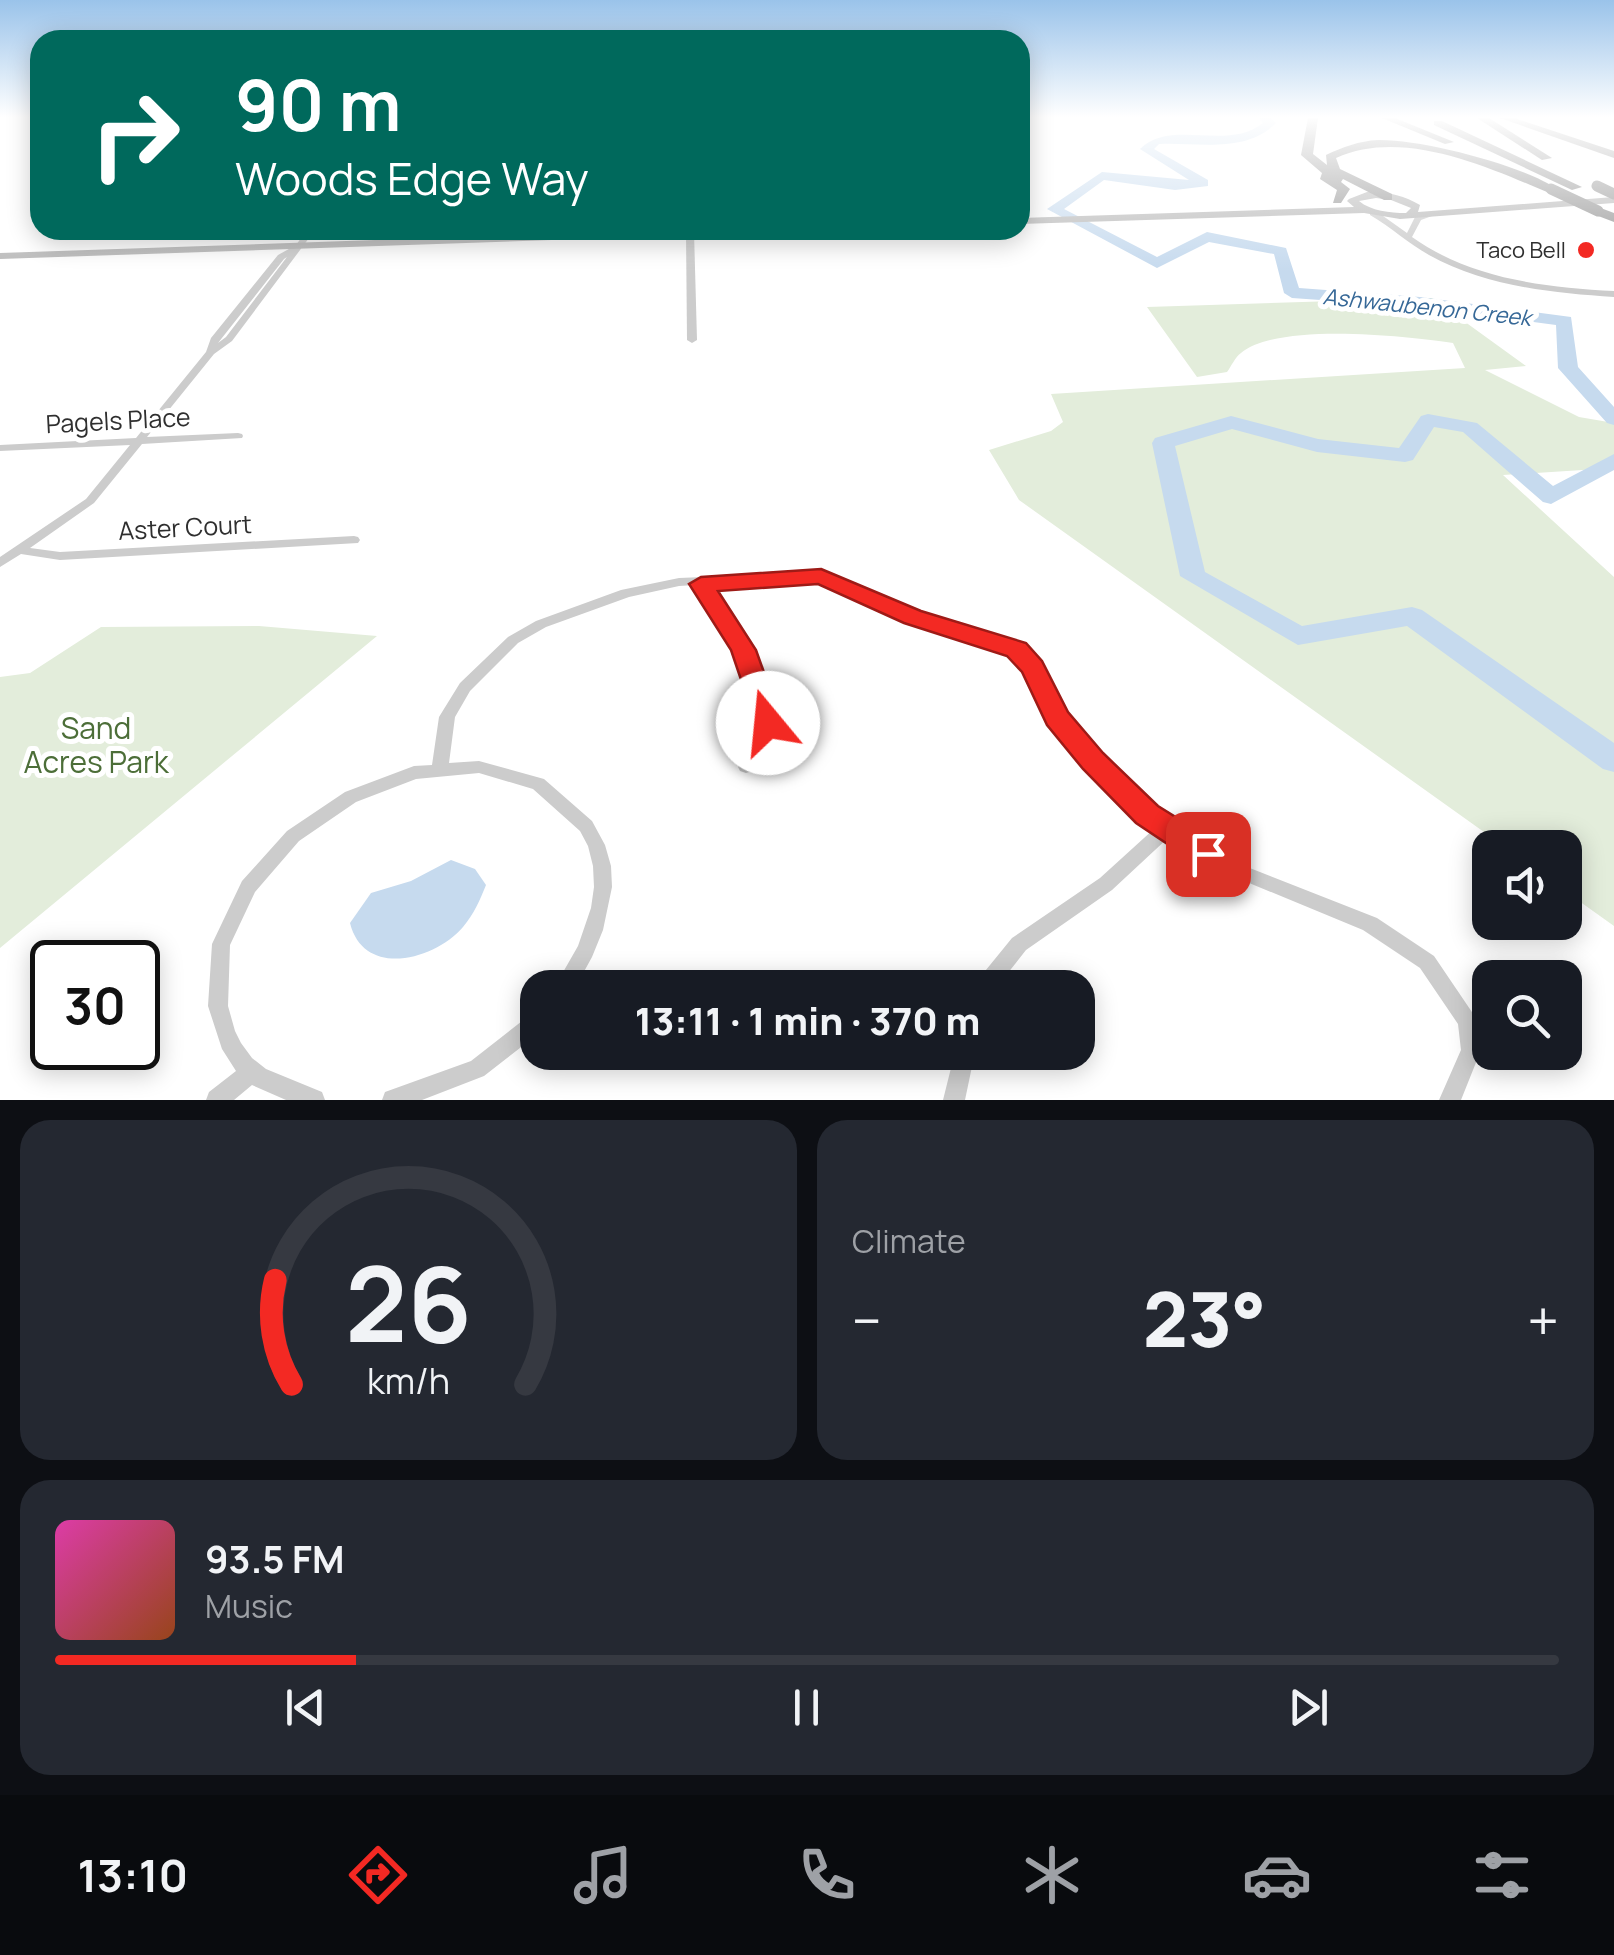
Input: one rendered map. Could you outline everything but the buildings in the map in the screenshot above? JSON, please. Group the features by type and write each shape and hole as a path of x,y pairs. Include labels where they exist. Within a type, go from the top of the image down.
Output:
{"highway":[{"path":"1320,169 1344,189 1337,200"},
{"path":"1321,169 1360,196"},
{"path":"1334,169 1392,197"},
{"path":"1503,169 1552,189"},
{"path":"1506,169 1614,218"},
{"path":"1536,169 1576,188 1614,198"},
{"path":"1561,169 1597,186"},
{"path":"1566,169 1614,198"}],"main road":[{"path":"1360,196 1353,204 1368,212"},
{"path":"1030,221 1360,196 1437,203 1614,198"},
{"path":"1392,197 1417,208 1408,215"},
{"path":"1080,218 1236,218 1330,208 1408,215 1614,198"},
{"path":"0,256 467,240"}],"street":[{"path":"1368,212 1434,254 1484,274 1541,286 1614,294"},
{"path":"1409,236 1418,219 1429,214"},
{"path":"1408,215 1409,236"},
{"path":"0,563 90,501 212,352 229,339 304,240"},
{"path":"690,240 692,340"},
{"name":"Pagels Place","path":"0,448 238,436"},
{"name":"Aster Court","path":"18,550 60,556 354,540"},
{"path":"440,768 447,717 465,686 513,640 570,613 626,593 679,582 821,576 912,617 1016,650 1033,667 1057,718 1126,794 1167,828 1274,888 1370,924 1427,962 1468,1020 1471,1050 1450,1100"},
{"path":"701,584 744,650 768,723 746,767"},
{"path":"314,1100 252,1072 222,1032 213,979 227,920 267,860 320,814 386,781 440,768 479,766 522,774 568,802 594,837 604,887 590,947 575,970"},
{"path":"998,970 1019,944 1106,884 1167,828"},
{"path":"393,1100 477,1069 520,1035"},
{"path":"954,1100 961,1070"},
{"path":"216,1100 252,1072"}],"green space":[{"path":"1432,298 1526,366 1485,370 1579,417 1614,423 1614,468 1503,475 1614,577 1614,926 1582,903 1582,830 1481,830 1019,500 989,450 1051,431 1063,422 1051,394 1465,368 1453,343 1375,335 1283,337 1259,343 1239,355 1227,372 1197,377 1147,307"},
{"name":"Sand Acres Park","path":"259,626 377,636 0,948 0,677 30,673 101,627"}],"water":[{"path":"451,860 475,869 486,885 470,917 451,939 419,955 401,958 385,958 358,941 350,923 371,893 411,881"}],"waterway":[{"name":"Ashwaubenon Creek","path":"1180,169 1203,183 1175,186 1102,176 1054,209 1157,263 1207,237 1281,251 1292,293 1420,302 1565,321 1568,368 1614,419"},
{"name":"Ashwaubenon Creek","path":"1614,461 1551,497 1470,427 1428,420 1405,455 1317,445 1231,422 1163,443 1193,576 1298,636 1412,616 1614,760"}],"place":[{"name":"Taco Bell","path":"1586,250"}],"route":[{"path":"768,723 744,650 701,584 821,576 912,617 1016,650 1033,667 1057,718 1093,761 1147,814 1208,854"}]}
